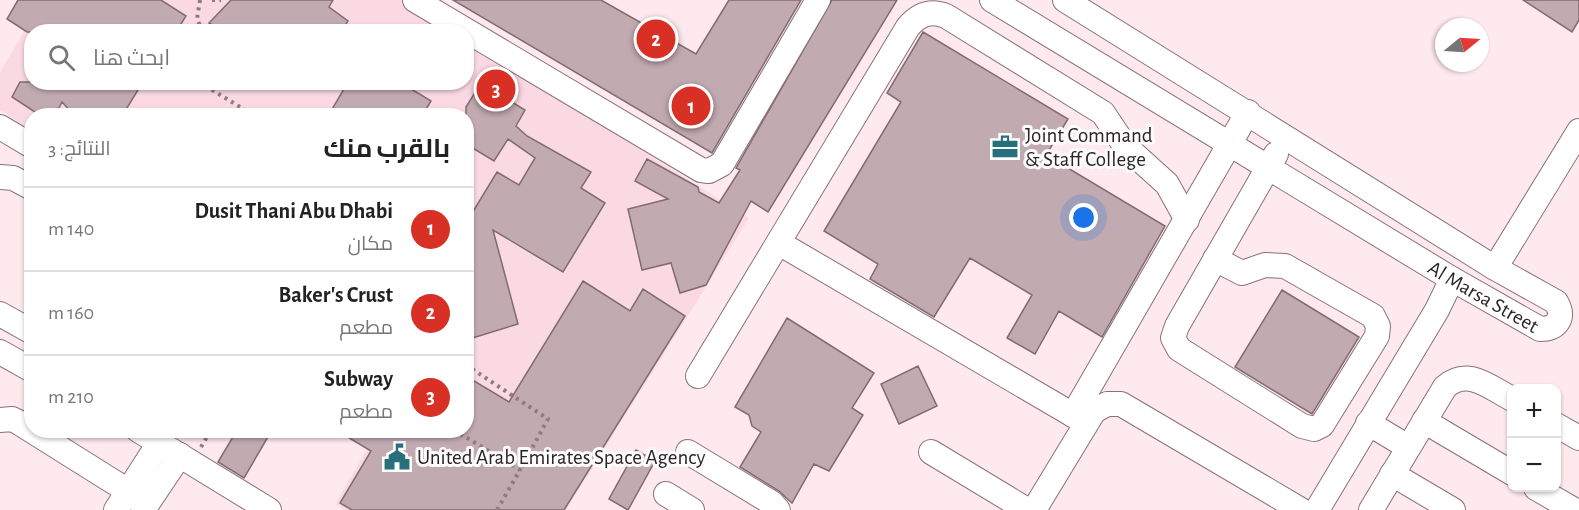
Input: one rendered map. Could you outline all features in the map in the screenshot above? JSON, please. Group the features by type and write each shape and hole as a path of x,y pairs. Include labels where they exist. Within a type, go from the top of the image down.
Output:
{"street":[{"path":"415,0 455,24"},
{"path":"474,35 701,170 709,171 722,165 818,0"},
{"name":"Al Marsa Street","path":"992,0 1452,279 1540,329 1549,329 1561,318 1556,302 1495,268 1287,136 1075,6"},
{"path":"1009,0 1067,33 1075,29 1075,6"},
{"path":"698,376 908,27 914,20 929,12 946,16 1103,113 1125,146 1167,184 1188,220"},
{"path":"1034,510 1079,418 1248,112"},
{"path":"0,127 24,141"},
{"path":"1495,268 1579,131"},
{"path":"1215,259 1242,273 1265,265 1285,266 1373,316 1376,321 1377,336 1322,425 1314,429 1302,426 1179,349 1175,344 1176,326 1269,166 1287,136"},
{"path":"0,177 14,178 24,184"},
{"path":"779,243 1079,418"},
{"path":"1317,510 1437,310 1452,279"},
{"path":"0,314 24,328"},
{"path":"0,352 24,366"},
{"path":"1371,510 1445,387 1453,379 1464,376 1476,378 1507,396"},
{"path":"1079,418 1107,404 1121,404 1301,510"},
{"path":"0,420 12,419 24,426"},
{"path":"1424,421 1507,470"},
{"path":"1368,423 1408,447"},
{"path":"1561,427 1579,438"},
{"path":"39,438 122,500 159,443"},
{"path":"151,438 180,455 239,503 268,510"},
{"path":"688,452 772,503 777,510"},
{"path":"931,452 1027,510"},
{"path":"143,510 180,455"},
{"path":"1392,474 1453,510"},
{"path":"1543,492 1574,510"},
{"path":"666,494 692,510"}],"path":[{"path":"199,24 197,19 201,0"},
{"path":"212,0 221,0"},
{"path":"212,90 242,108"},
{"path":"474,370 548,419 497,510"},
{"path":"467,438 520,470"}],"shaded area":[{"path":"43,0 402,0 441,24 29,24"},
{"path":"24,32 24,90 474,90 474,45 749,218 566,510 344,510 335,504 374,438 474,438 474,108 24,108 24,125 0,110 0,72"}],"building":[{"path":"18,0 161,0 186,16 181,24 24,24 24,30 7,19"},
{"path":"231,0 333,0 329,7 348,21 346,24 209,23"},
{"path":"453,0 601,0 696,54 729,0 801,0 712,153"},
{"path":"832,0 897,0 768,212 751,201 706,285 680,293 671,263 642,270 628,209 668,199 635,181 647,159 698,187 699,192 719,203 740,170 736,168"},
{"path":"1523,0 1579,0 1579,20 1572,32"},
{"path":"923,32 1068,119 1046,155 1165,226 1102,337 1059,311 1035,354 1007,338 1032,295 970,258 934,317 870,279 878,264 824,231 901,102 887,93"},
{"path":"20,82 24,82 24,90 138,90 127,108 68,108 62,102 59,108 29,108 12,97"},
{"path":"481,83 525,110 516,126 527,136 591,172 581,188 605,203 563,272 493,230 518,324 474,338 474,210 497,172 519,185 535,158 508,139 494,161 474,149 474,108 466,107"},
{"path":"343,90 413,90 431,101 427,108 333,108"},
{"path":"583,281 630,311 643,289 685,316 564,510 352,510 340,503 371,451 349,438 474,438 474,381 509,402"},
{"path":"1282,290 1359,337 1312,414 1235,367"},
{"path":"787,318 874,373 852,408 863,415 829,471 814,464 792,503 779,491 740,467 761,432 752,426 749,415 735,407"},
{"path":"918,366 937,406 899,424 881,384"},
{"path":"232,438 267,438 244,478 218,462"},
{"path":"636,450 655,461 628,510 609,499"}],"place":[{"name":"Baker's Crust","path":"656,39"},
{"name":"Subway","path":"496,89"},
{"name":"Dusit Thani Abu Dhabi","path":"691,106"},
{"name":"Joint Command & Staff College","path":"1005,147"},
{"name":"United Arab Emirates Space Agency","path":"397,457"}]}
